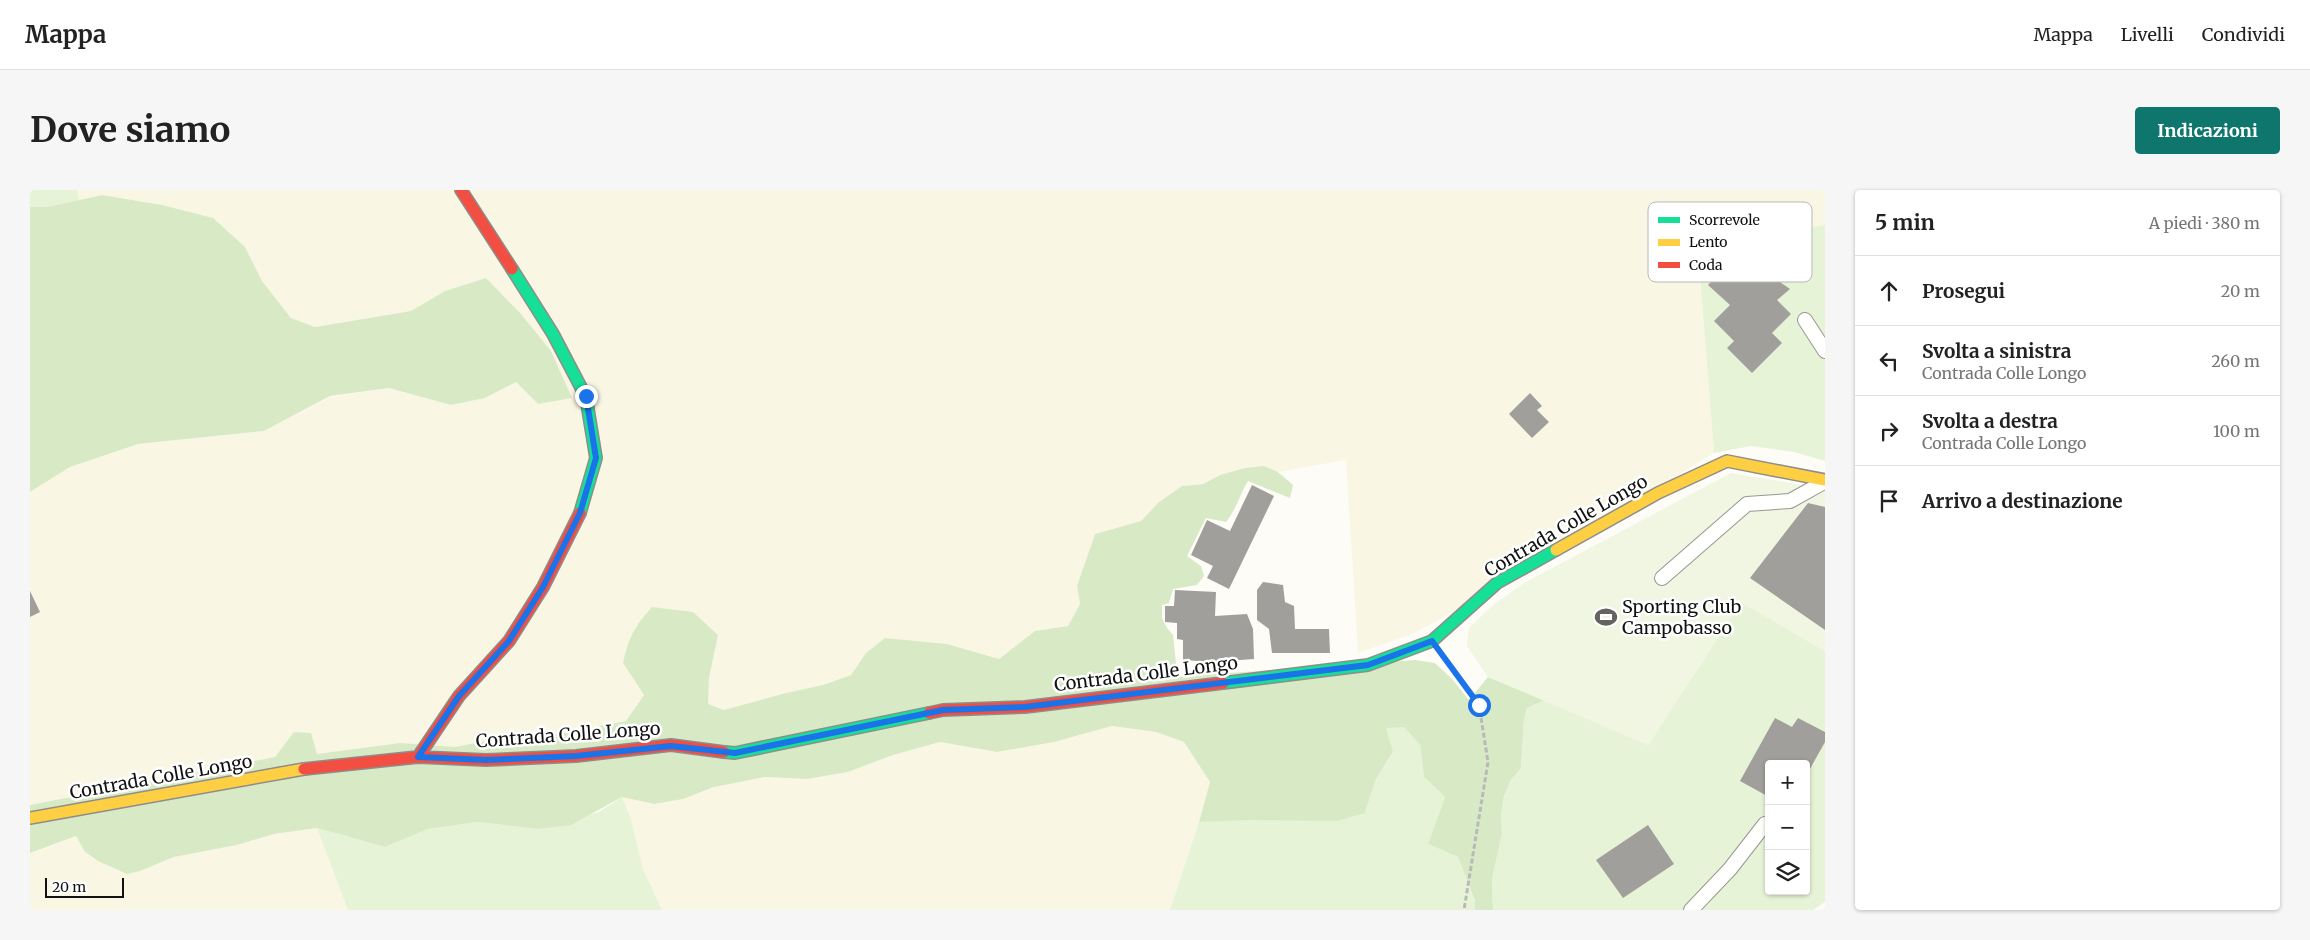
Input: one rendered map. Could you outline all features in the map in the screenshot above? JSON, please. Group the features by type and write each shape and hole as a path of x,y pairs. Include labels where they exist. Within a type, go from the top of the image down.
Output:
{"street":[{"path":"418,757 459,696 509,641 543,587 580,513 596,458 586,396 553,334 461,190"},
{"name":"Contrada Colle Longo","path":"30,818 314,767 418,757 486,760 576,756 671,746 735,753 943,710 1025,707 1368,665 1432,641 1497,583 1658,493 1727,460 1825,480"}],"lane":[{"path":"1805,320 1825,351"},
{"path":"1662,578 1747,504 1790,501 1825,480"},
{"path":"1691,910 1730,869 1765,824"}],"path":[{"path":"1432,641 1479,705 1488,762 1464,910"}],"shaded area":[{"path":"77,190 1825,190 1825,225 1812,227 1812,202 1648,202 1648,282 1700,282 1714,453 1441,619 1412,634 1358,653 1346,460 1278,472 1264,466 1245,468 1220,475 1203,484 1182,486 1159,502 1141,521 1095,534 1077,586 1080,604 1068,626 1035,631 999,660 947,644 866,653 851,675 823,685 724,710 708,704 709,678 718,634 636,625 623,663 644,695 626,721 536,738 500,738 455,747 317,754 314,746 295,732 275,757 30,805 30,492 70,467 138,444 264,431 330,397 389,388 451,405 485,398 516,382 538,404 445,291 411,311 316,327 291,318 262,281 245,247 162,205 102,195 79,200"},
{"path":"1112,726 1156,732 1184,742 1210,782 1170,910 662,910 643,869 631,819 622,797 654,804 683,799 714,787 765,777 807,779 848,772 893,755 940,742 997,752 1054,742"},
{"path":"317,828 348,910 30,910 30,853 76,836 85,852 98,861 140,871 174,857 237,845 274,834"}],"green space":[{"path":"30,190 77,190 79,200 47,207 30,207"},
{"path":"102,195 162,205 213,218 245,247 262,281 291,318 315,327 411,311 445,291 486,278 521,314 551,351 572,398 538,404 516,382 485,398 451,405 389,388 330,396 264,431 138,444 70,467 30,492 30,207 47,207"},
{"path":"1825,225 1825,461 1794,452 1751,446 1714,453 1700,282 1812,282 1812,227"},
{"path":"1264,466 1278,472 1293,485 1290,498 1248,481 1226,522 1206,518 1187,556 1201,566 1204,576 1197,585 1173,589 1169,603 1162,605 1162,618 1173,635 1176,664 1173,677 1415,660 1435,663 1452,679 1469,700 1488,677 1545,700 1527,708 1524,719 1521,768 1511,780 1504,796 1501,815 1502,834 1492,879 1493,910 1475,910 1475,901 1458,857 1428,844 1445,797 1424,777 1420,745 1404,727 1386,728 1393,752 1376,779 1365,813 1337,821 1251,820 1199,822 1210,782 1184,742 1156,732 1112,726 1054,742 997,752 940,742 893,755 848,772 807,779 765,777 714,787 683,799 654,804 622,797 571,825 537,829 478,822 428,829 385,847 317,828 274,834 237,845 174,857 140,871 127,874 98,861 85,852 76,836 30,853 30,805 275,757 294,732 311,733 317,754 400,743 455,747 500,738 536,738 626,721 644,695 623,663 633,633 652,607 693,612 718,635 709,678 708,704 724,710 823,685 851,675 866,653 885,638 947,644 999,659 1035,631 1068,626 1080,604 1077,586 1095,534 1141,521 1159,502 1182,486 1203,484 1220,475 1245,468"},
{"name":"Sporting Club Campobasso","path":"1731,473 1825,489 1825,651 1741,602 1648,745 1488,677 1467,646 1469,628 1492,606 1524,583"},
{"path":"1741,602 1825,651 1825,902 1813,910 1493,910 1492,879 1502,834 1501,815 1504,796 1511,780 1521,768 1524,719 1527,708 1545,700 1648,745"},
{"path":"1385,727 1404,727 1420,745 1424,777 1445,797 1428,844 1458,857 1475,902 1475,910 1170,910 1199,822 1365,813 1376,779 1393,753"},
{"path":"622,797 631,819 643,869 662,910 348,910 317,828 385,847 428,829 478,822 537,829 599,812"}],"building":[{"path":"1711,282 1780,282 1790,289 1777,300 1791,314 1772,333 1782,343 1752,373 1727,348 1734,341 1714,321 1730,305 1708,285"},
{"path":"1530,393 1542,406 1537,410 1549,422 1532,438 1509,414"},
{"path":"1252,485 1274,496 1229,589 1207,578 1213,566 1191,555 1207,520 1230,531"},
{"path":"1808,503 1825,507 1825,630 1750,578"},
{"path":"1263,582 1283,585 1285,602 1294,606 1295,629 1329,629 1330,653 1272,653 1269,629 1257,620 1257,590"},
{"path":"1175,590 1216,592 1215,616 1247,614 1253,629 1254,659 1213,662 1183,660 1183,640 1177,639 1177,623 1165,622 1165,606 1174,606"},
{"path":"30,591 40,612 30,617"},
{"path":"1775,718 1792,727 1798,718 1825,732 1825,742 1810,769 1810,760 1765,760 1765,795 1740,781"},
{"path":"1648,825 1674,864 1623,898 1596,860"}],"traffic: fast":[{"path":"512,269 553,334 586,397 596,458 580,513"},
{"path":"1223,683 1368,665 1432,641 1497,583 1556,550"},
{"path":"724,752 735,753 929,713"}],"traffic: slow":[{"path":"1556,550 1658,493 1727,461 1825,480"},
{"path":"30,818 304,769"}],"traffic: jam":[{"path":"461,190 512,269"},
{"path":"418,757 459,696 509,641 543,587 580,513"},
{"path":"929,713 943,710 1025,707 1223,683"},
{"path":"304,769 418,757 486,760 576,756 671,745 724,752"}],"place":[{"name":"Sporting Club Campobasso","path":"1606,617"}],"route":[{"path":"586,396 596,458 580,513 543,587 509,641 459,696 418,757 486,760 576,756 671,746 735,753 943,710 1025,707 1368,665 1432,641 1479,705"}]}
